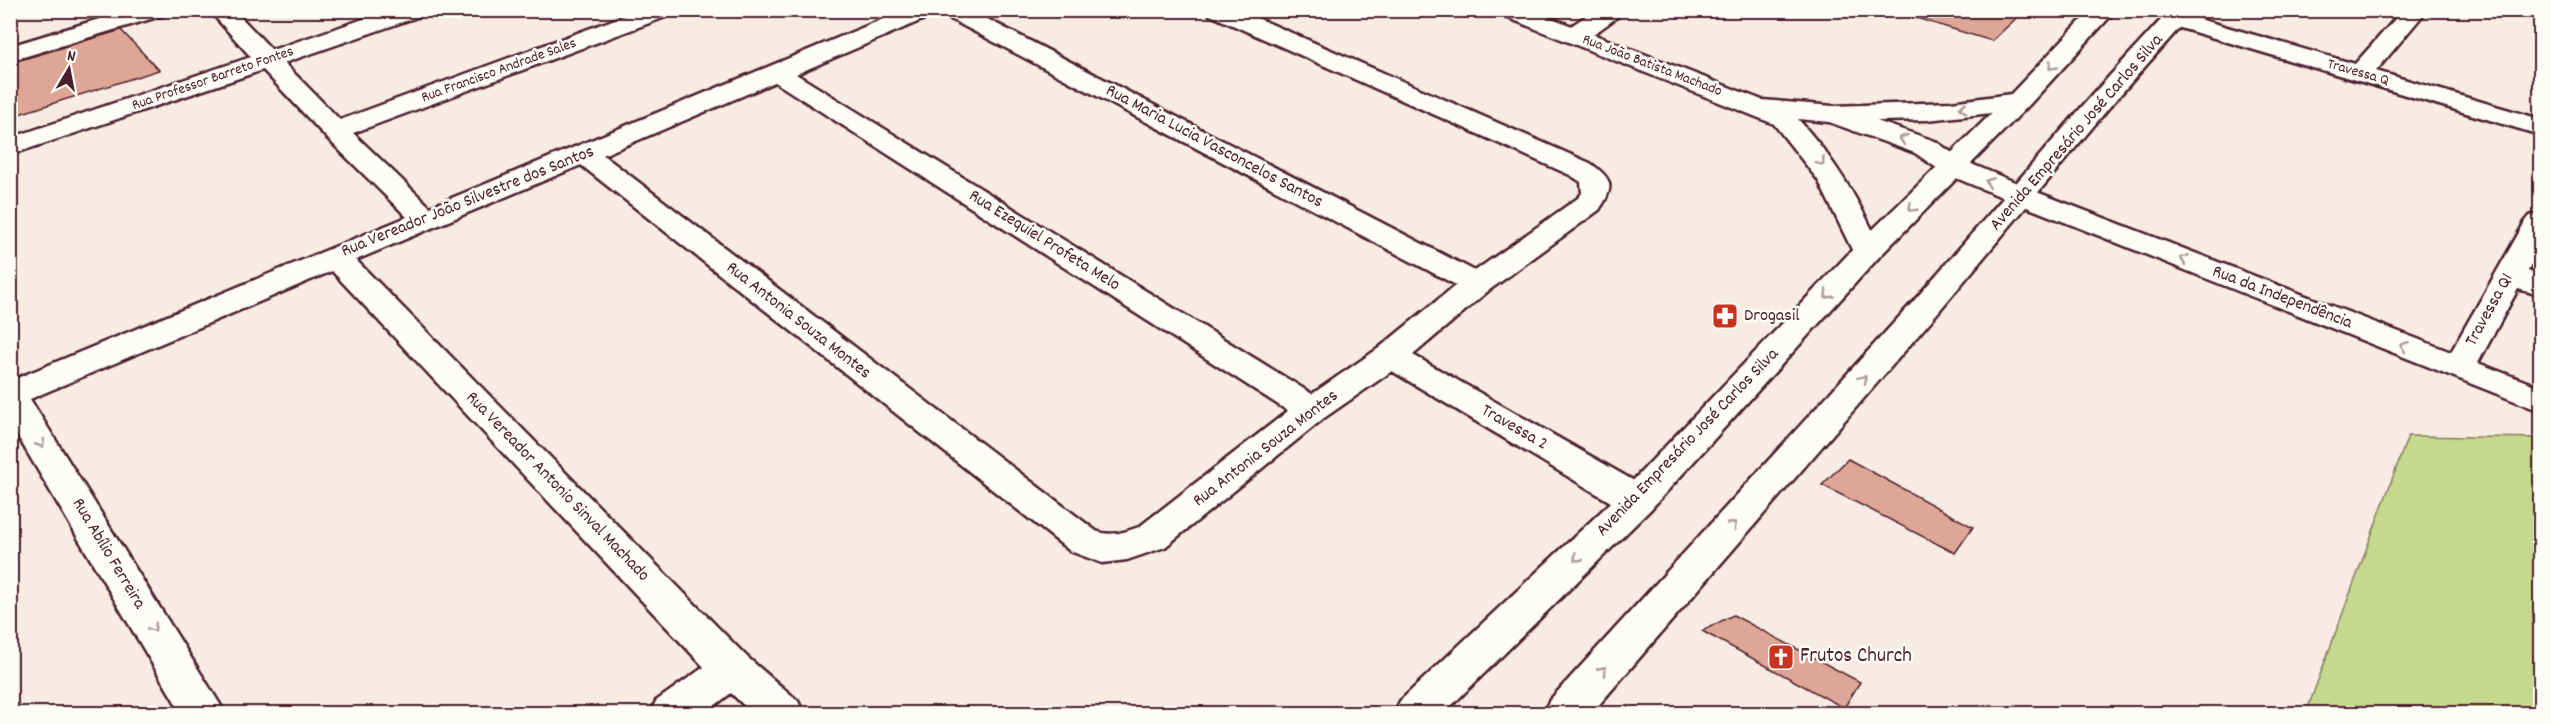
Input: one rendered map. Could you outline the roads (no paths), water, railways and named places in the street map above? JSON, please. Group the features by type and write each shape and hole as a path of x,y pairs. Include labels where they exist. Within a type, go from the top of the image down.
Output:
{"street":[{"path":"10,54 103,17 156,10"},
{"path":"220,10 334,132 426,219"},
{"name":"Rua Professor Barreto Fontes","path":"10,147 415,10"},
{"name":"Rua Francisco Andrade Sales","path":"334,132 663,10"},
{"name":"Rua Vereador João Silvestre dos Santos","path":"10,394 926,10"},
{"name":"Rua Maria Lucia Vasconcelos Santos","path":"951,10 1477,284"},
{"name":"Rua Antonia Souza Montes","path":"584,154 1083,541 1102,549 1127,546 1152,537 1312,410 1391,356 1477,284 1589,204 1596,193 1595,179 1580,169 1218,10"},
{"name":"Rua João Batista Machado","path":"1509,10 1772,113 1833,114"},
{"path":"1574,35 1612,10"},
{"name":"Avenida Empresário José Carlos Silva","path":"1415,714 1637,500 1867,252 2020,100 2105,10"},
{"path":"2361,74 2416,10"},
{"name":"Avenida Empresário José Carlos Silva","path":"1564,714 1829,419 2024,196 2054,157 2180,15"},
{"name":"Travessa Q","path":"2180,15 2361,74 2541,127"},
{"name":"Rua Ezequiel Profeta Melo","path":"776,72 1312,410"},
{"path":"1833,114 1993,106 2020,100"},
{"path":"1772,113 1812,150 1835,182 1852,212 1867,252"},
{"name":"Rua da Independência","path":"1833,114 1925,147 1954,167 2024,196 2541,400"},
{"name":"Travessa Q1","path":"2459,367 2541,222"},
{"name":"Rua Vereador Antonio Sinval Machado","path":"335,256 732,669 783,714"},
{"path":"2509,275 2541,286"},
{"name":"Travessa 2","path":"1391,356 1637,500"},
{"name":"Rua Abílio Ferreira","path":"10,394 205,714"},
{"path":"671,714 732,669"}],"place":[{"name":"Drogasil","path":"1725,316"},
{"name":"Frutos Church","path":"1781,657"}]}
